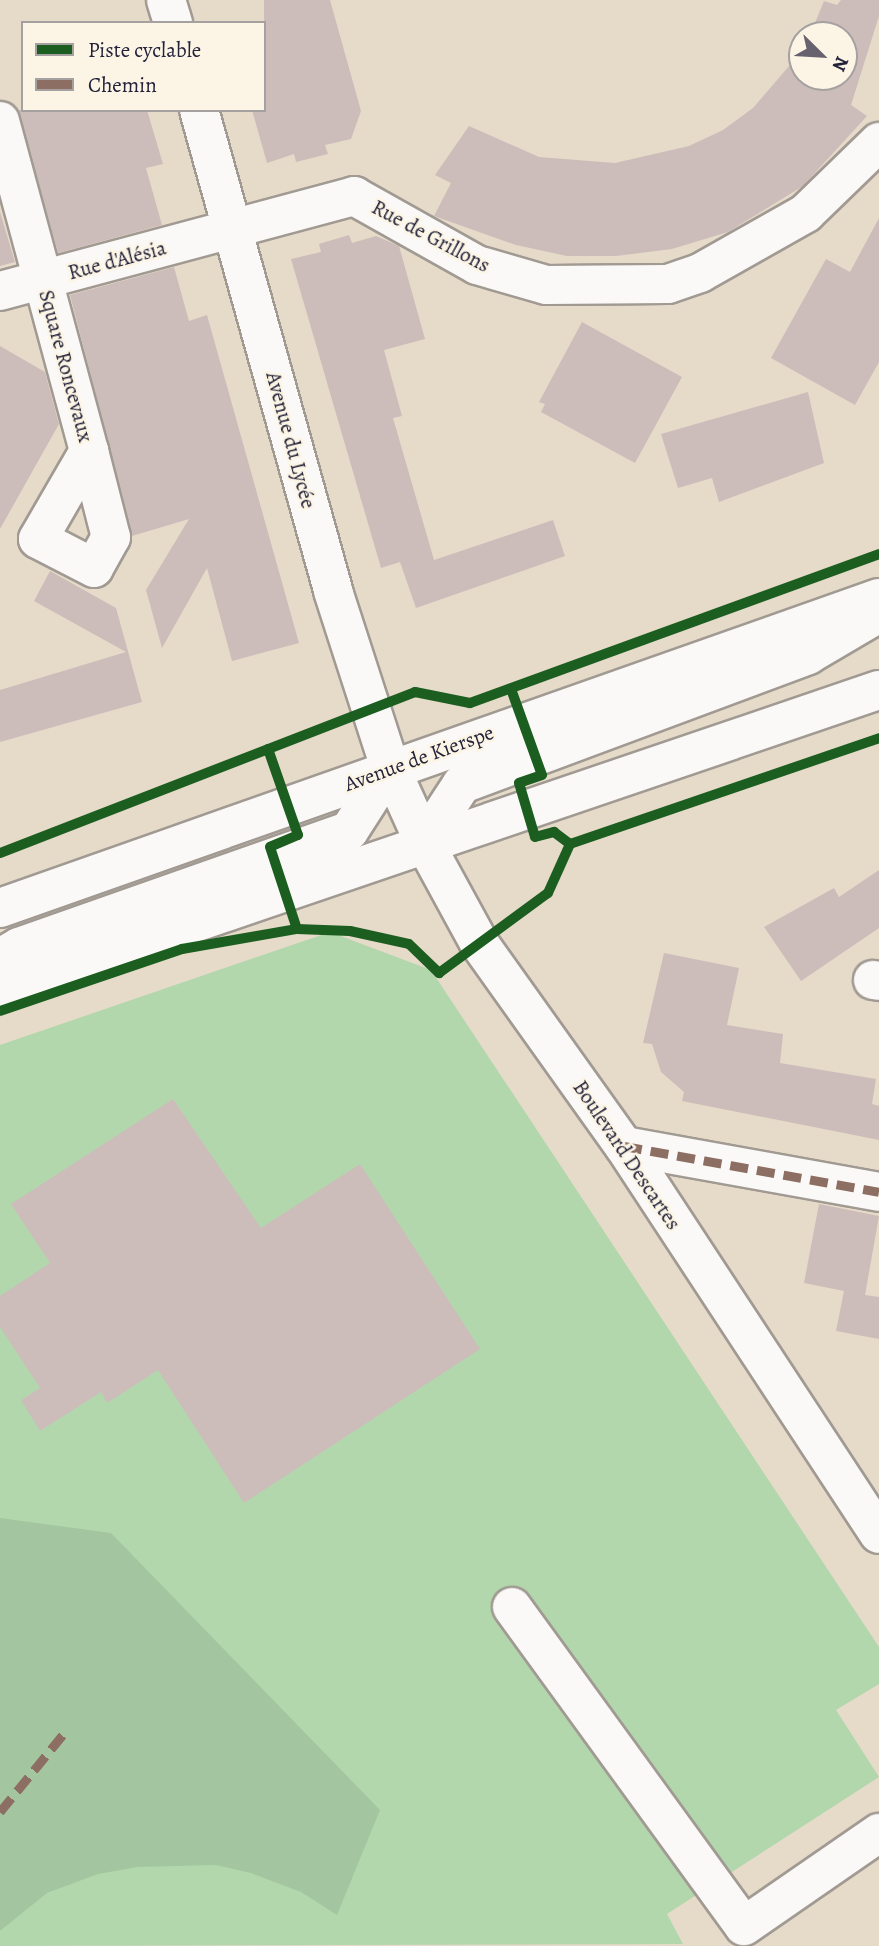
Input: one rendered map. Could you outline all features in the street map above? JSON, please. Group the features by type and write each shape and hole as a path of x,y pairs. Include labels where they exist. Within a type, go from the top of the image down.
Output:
{"street":[{"path":"166,0 172,21"},
{"name":"Avenue du Lycée","path":"200,112 333,591 390,767"},
{"name":"Square Roncevaux","path":"0,121 89,452"},
{"name":"Rue de Grillons","path":"233,228 354,196 477,265 546,285 668,284 700,272 806,213 879,142"},
{"name":"Rue d'Alésia","path":"0,291 233,228"},
{"name":"Avenue de Kierspe","path":"0,908 390,767 879,598"},
{"path":"424,842 462,784 808,655 879,613"},
{"path":"0,989 424,842 879,690"},
{"path":"0,958 19,947 349,831 390,767"},
{"name":"Boulevard Descartes","path":"390,767 424,842 479,943 624,1146 879,1534"},
{"path":"624,1146 879,1192"},
{"path":"512,1607 744,1926 879,1833"}],"green space":[{"path":"330,932 431,970 879,1647 879,1684 836,1710 879,1777 667,1914 683,1944 0,1946 0,1931 7,1925 0,1930 0,1045"},
{"path":"0,1518 111,1533 380,1810 337,1915 301,1892 251,1873 216,1865 138,1867 98,1874 47,1893 0,1931"}],"building":[{"path":"264,0 330,0 361,111 351,139 325,145 328,154 296,162 294,154 267,163 253,112 266,112"},
{"path":"841,0 879,0 879,16 858,83 858,21 816,21 824,1 837,5"},
{"path":"788,67 788,91 855,91 851,105 867,116 803,186 728,232 672,249 616,256 567,256 516,245 434,216 451,183 435,175 469,126 539,157 615,163 689,146 723,130 753,108"},
{"path":"18,110 148,112 163,164 146,168 162,225 58,253"},
{"path":"0,212 15,262 0,266"},
{"path":"879,218 879,362 855,405 771,358 826,259 850,272"},
{"path":"349,235 352,243 376,236 399,246 425,339 384,350 402,416 393,418 434,560 553,520 565,556 416,608 400,562 381,568 291,259 321,252 319,244"},
{"path":"174,267 189,321 207,315 299,643 232,661 207,568 162,648 146,590 189,519 132,536 70,295"},
{"path":"582,322 682,377 635,463 541,412 545,404 539,402"},
{"path":"0,346 45,372 59,424 0,529"},
{"path":"808,392 824,463 719,502 712,478 678,488 661,434"},
{"path":"50,571 116,608 142,702 0,742 0,690 126,652 34,601"},
{"path":"879,870 879,928 801,981 764,927 834,888 839,897"},
{"path":"664,953 739,968 727,1025 783,1034 780,1063 876,1079 872,1104 879,1106 879,1140 682,1101 684,1092 661,1072 652,1044 643,1043"},
{"path":"173,1099 261,1228 360,1164 480,1349 244,1503 158,1370 107,1403 101,1392 40,1431 21,1400 40,1388 0,1327 0,1296 50,1263 11,1204"},
{"path":"819,1204 879,1216 865,1295 879,1297 879,1339 836,1331 844,1291 804,1283"}],"marked path":[{"path":"624,1146 879,1192"},
{"path":"0,1812 65,1732"}],"cycle path":[{"path":"0,853 415,692 470,703 879,554"},
{"path":"511,689 542,775 519,783 535,837 554,832 570,844"},
{"path":"0,1011 182,949 297,929 350,931 409,944 439,973 548,893 570,844 879,738"},
{"path":"268,749 298,835 270,847 297,929"}]}
